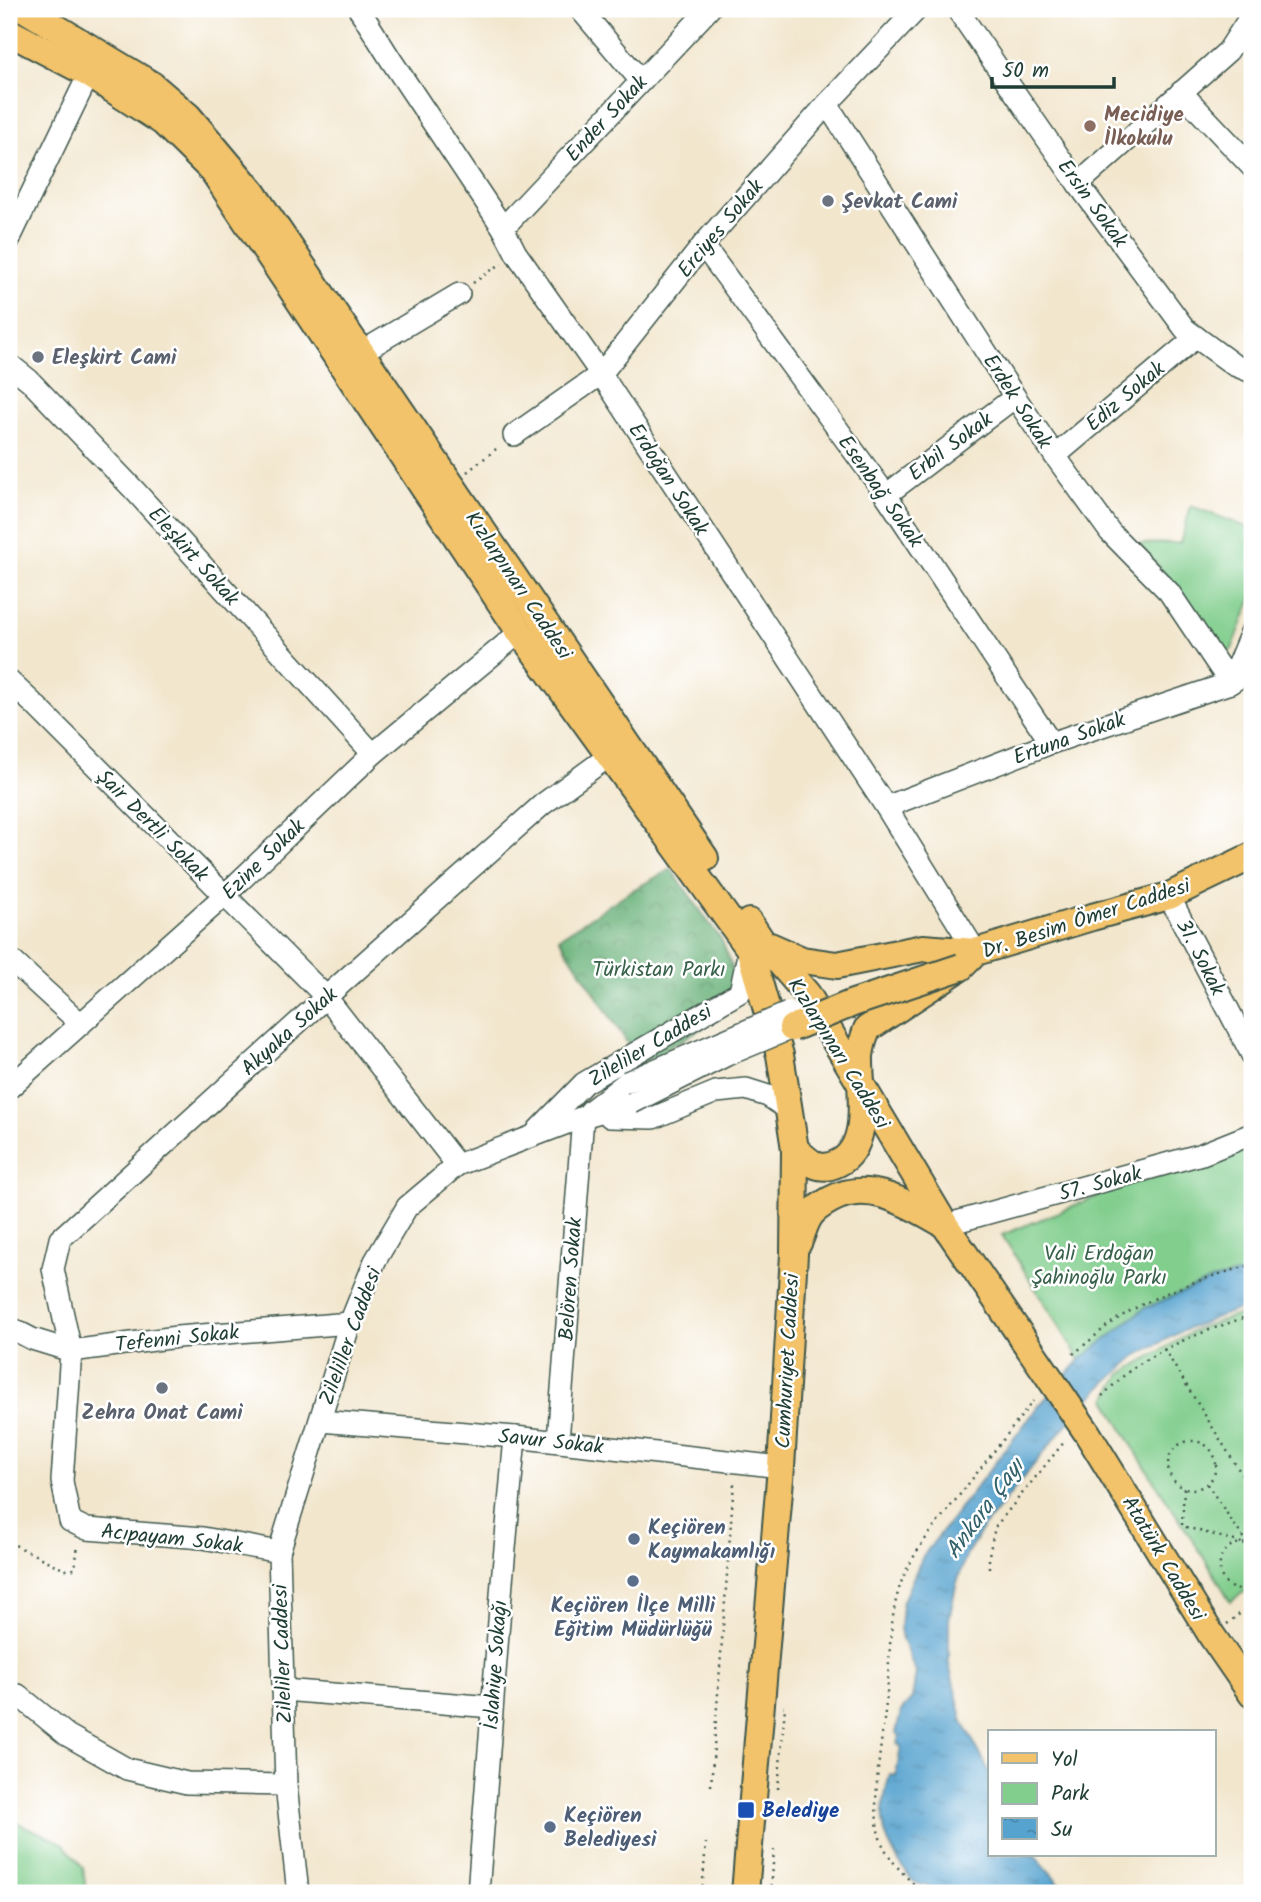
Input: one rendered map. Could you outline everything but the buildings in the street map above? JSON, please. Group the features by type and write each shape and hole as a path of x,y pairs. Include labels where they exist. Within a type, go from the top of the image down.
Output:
{"main road":[{"name":"Kızlarpınarı Caddesi","path":"25,9 152,85 188,116 252,192 450,485 756,945 780,1055 795,1149"},
{"name":"Kızlarpınarı Caddesi","path":"9,31 89,74 163,122 214,172 520,632 609,755 756,945 807,994 945,1225 1052,1381"},
{"name":"Dr. Besim Ömer Caddesi","path":"756,945 802,960 837,965 923,948 964,956 1092,916 1169,896 1252,856"},
{"path":"790,1021 853,1003 964,956"},
{"path":"795,1149 814,1165 828,1168 846,1159 856,1144 861,1120 860,1054 867,1029 964,956"},
{"name":"Cumhuriyet Caddesi","path":"744,1888 781,1467 794,1254 795,1149"},
{"path":"794,1254 810,1215 843,1193 867,1191 902,1201 945,1225"},
{"name":"Atatürk Caddesi","path":"1052,1381 1072,1430 1252,1695"}],"street":[{"path":"9,31 18,9"},
{"name":"Erdoğan Sokak","path":"359,9 503,228 516,253 601,374 886,807 964,956"},
{"path":"580,9 641,81"},
{"name":"Ender Sokak","path":"503,228 709,9"},
{"name":"Erciyes Sokak","path":"514,435 601,374 703,245 827,104 917,9"},
{"name":"Ersin Sokak","path":"957,9 1078,184 1185,329 1234,365 1252,372"},
{"path":"1078,184 1228,51 1252,14"},
{"path":"9,240 89,74"},
{"path":"1181,92 1252,167"},
{"name":"Erdek Sokak","path":"827,104 1055,456 1110,532 1169,593 1230,682"},
{"name":"Esenbağ Sokak","path":"703,245 886,495 1051,743"},
{"path":"360,353 459,293"},
{"name":"Ediz Sokak","path":"1055,456 1196,337"},
{"name":"Eleşkirt Sokak","path":"9,364 29,380 135,492 373,754"},
{"name":"Erbil Sokak","path":"886,495 1015,397"},
{"path":"1230,682 1252,630"},
{"name":"Ezine Sokak","path":"9,1088 224,897 373,754 520,632"},
{"name":"Ertuna Sokak","path":"886,807 1051,743 1230,682 1252,670"},
{"name":"Şair Dertli Sokak","path":"9,681 326,997 457,1165"},
{"name":"Akyaka Sokak","path":"71,1351 53,1269 60,1240 326,997 543,804 609,755"},
{"name":"31. Sokak","path":"1169,896 1252,1055"},
{"name":"Zileliler Caddesi","path":"533,1136 584,1083 740,992 756,945"},
{"path":"9,958 81,1024"},
{"path":"583,1117 627,1082 790,1021"},
{"path":"583,1117 632,1103 790,1021"},
{"path":"583,1117 653,1118 716,1092 746,1089 768,1096 789,1110"},
{"name":"Zileliller Caddesi","path":"320,1421 350,1323 376,1261 407,1207 457,1165 583,1117"},
{"name":"Belören Sokak","path":"558,1441 583,1117"},
{"name":"57. Sokak","path":"945,1225 1202,1154 1252,1134"},
{"name":"Tefenni Sokak","path":"9,1327 32,1339 71,1351 177,1336 350,1323"},
{"name":"Acıpayam Sokak","path":"71,1351 62,1481 70,1521 87,1529 203,1538 279,1552"},
{"name":"Zileliler Caddesi","path":"299,1893 286,1785 279,1552 320,1421"},
{"name":"Savur Sokak","path":"320,1421 558,1441 781,1467"},
{"name":"İslahiye Sokağı","path":"478,1893 515,1437"},
{"path":"283,1690 492,1707"},
{"path":"9,1694 18,1695 67,1735 128,1769 187,1783 286,1785"}],"path":[{"path":"459,293 516,253"},
{"path":"450,485 514,435"},
{"path":"1073,1354 1109,1325 1160,1296 1219,1273 1252,1265"},
{"path":"1102,1396 1133,1369 1164,1349 1194,1335 1252,1317"},
{"path":"1164,1349 1252,1491"},
{"path":"924,1893 908,1880 887,1852 878,1832 876,1800 894,1610 900,1584 908,1566 1033,1401"},
{"path":"989,1568 995,1527 1072,1430"},
{"path":"1187,1442 1202,1444 1213,1455 1215,1470 1207,1484 1192,1489 1184,1488 1172,1479 1168,1465 1173,1450 1187,1442"},
{"path":"711,1786 735,1462"},
{"path":"1207,1484 1247,1544"},
{"path":"1184,1488 1182,1526 1252,1545"},
{"path":"9,1542 65,1570 75,1569 80,1526"},
{"path":"1242,1543 1228,1548 1219,1561 1219,1568 1225,1582 1231,1587 1245,1590 1252,1588"},
{"path":"1212,1636 1252,1604"},
{"path":"778,1789 782,1742"},
{"path":"702,1893 706,1843"},
{"path":"771,1893 774,1850"}],"green space":[{"path":"1191,506 1252,529 1252,598 1232,649 1223,658 1176,586 1138,544 1180,543"},
{"name":"Türkistan Parkı","path":"671,869 722,941 735,975 736,1008 641,1064 559,938 629,892"},
{"name":"Vali Erdoğan Şahinoğlu Parkı","path":"1252,1148 1252,1271 1212,1280 1145,1308 1080,1360 1002,1235 1113,1190"},
{"path":"1252,1314 1252,1587 1230,1601 1106,1399 1121,1374 1199,1328 1235,1316"},
{"path":"9,1819 63,1843 83,1867 86,1893 9,1893"}],"water":[{"name":"Ankara Çayı","path":"1252,1271 1252,1306 1178,1333 1136,1356 1098,1390 982,1529 967,1554 956,1585 949,1620 949,1665 963,1722 988,1769 988,1856 1036,1856 1060,1884 1091,1893 937,1893 916,1883 908,1875 888,1841 883,1820 884,1799 890,1774 896,1776 901,1746 897,1744 899,1735 896,1733 901,1711 912,1699 916,1672 902,1640 902,1603 923,1556 1038,1407 1080,1360 1145,1308 1212,1280"}],"place":[{"name":"Mecidiye İlkokulu","path":"1090,126"},
{"name":"Şevkat Cami","path":"828,201"},
{"name":"Eleşkirt Cami","path":"38,357"},
{"name":"Zehra Onat Cami","path":"162,1388"},
{"name":"Keçiören Kaymakamlığı","path":"634,1539"},
{"name":"Keçiören İlçe Milli Eğitim Müdürlüğü","path":"633,1581"},
{"name":"Belediye","path":"746,1810"},
{"name":"Keçiören Belediyesi","path":"550,1827"}]}
